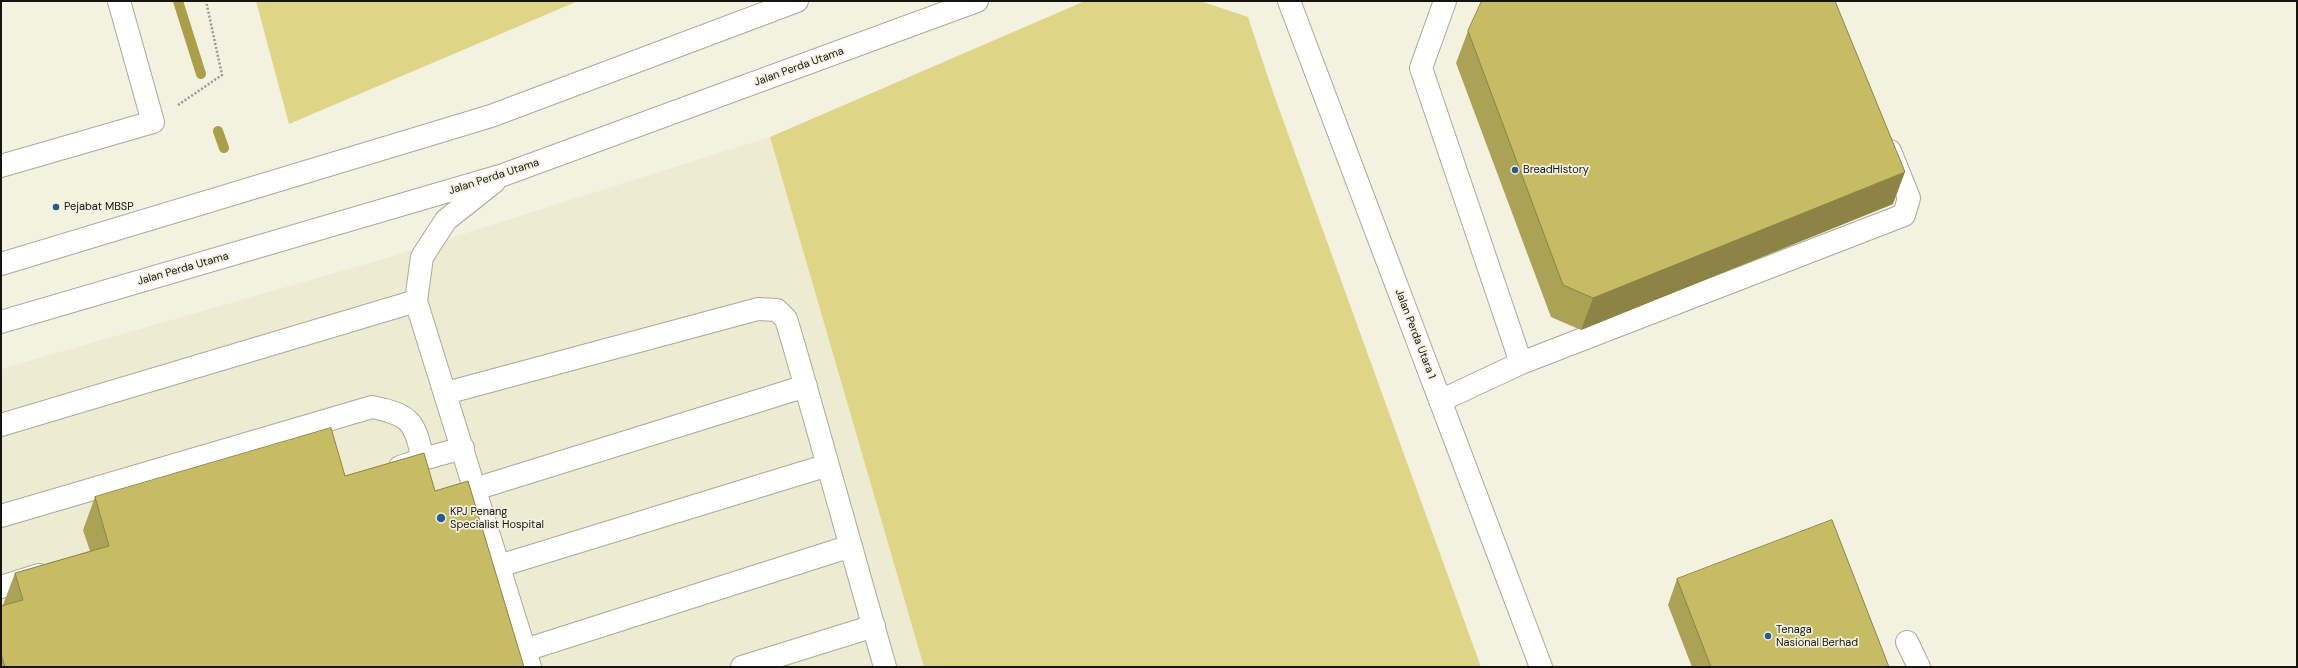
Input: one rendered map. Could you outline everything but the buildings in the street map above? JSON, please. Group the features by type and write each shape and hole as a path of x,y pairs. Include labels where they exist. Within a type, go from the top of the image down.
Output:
{"street":[{"path":"1,166 153,122 119,1"},
{"path":"1,264 491,116 797,1"},
{"name":"Jalan Perda Utama","path":"1,322 504,175 977,1"},
{"name":"Jalan Perda Utara 1","path":"1289,1 1541,667"},
{"path":"1445,1 1421,68 1521,363"},
{"path":"1440,401 1521,363 1904,215 1909,198 1883,133"},
{"path":"504,175 446,220 422,257 416,301 446,393 527,658 851,546"},
{"path":"1,425 416,301"},
{"path":"446,393 758,309 777,310 786,319 885,667"},
{"path":"475,489 806,386"},
{"path":"1,516 372,408 396,412 415,428 423,459"},
{"path":"380,473 463,448"},
{"path":"499,566 828,465"},
{"path":"1,587 62,568"},
{"path":"742,667 874,626"},
{"path":"1907,642 1919,667"}],"path":[{"path":"153,122 222,75 206,1"}],"shaded area":[{"path":"256,1 578,1 289,124"},
{"path":"1085,1 1200,1 1248,17 1274,95 1481,667 924,667 770,137"},
{"name":"KPJ Penang Specialist Hospital","path":"770,137 924,667 1,667 1,369 387,258"}],"waterway":[{"path":"178,1 201,74"},
{"path":"218,131 224,148"}],"place":[{"name":"BreadHistory","path":"1515,170"},
{"name":"Pejabat MBSP","path":"56,207"},
{"name":"KPJ Penang Specialist Hospital","path":"441,518"},
{"name":"Tenaga Nasional Berhad","path":"1768,636"}]}
